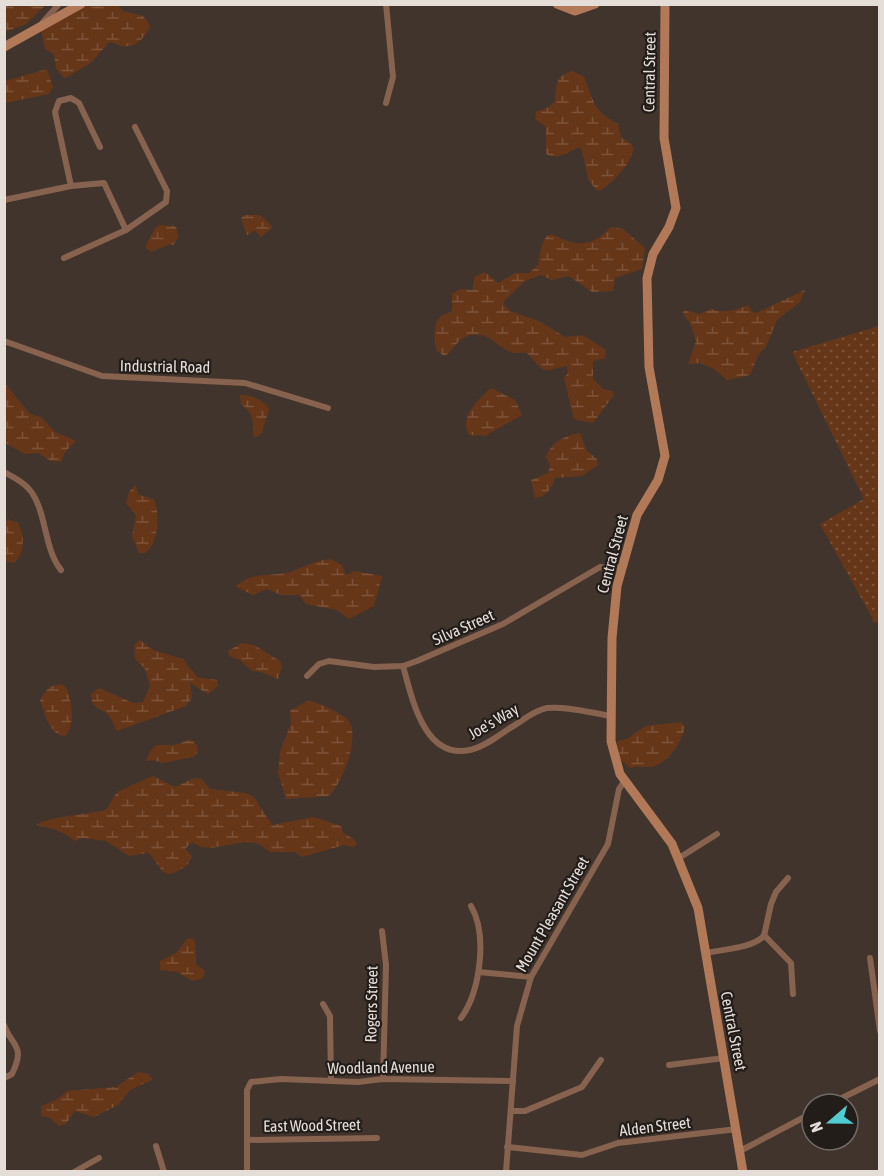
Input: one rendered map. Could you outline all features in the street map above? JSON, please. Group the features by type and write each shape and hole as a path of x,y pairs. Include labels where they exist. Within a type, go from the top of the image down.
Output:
{"street":[{"path":"40,26 58,4"},
{"path":"386,4 393,76 386,103"},
{"path":"557,4 575,11 595,4"},
{"name":"Central Street","path":"664,4 664,138 676,208 669,227 652,254 647,278 649,368 665,456 658,480 637,515 617,586 612,638 613,754 624,782 663,830 679,858 698,908 712,1001 743,1172"},
{"path":"4,47 76,5"},
{"path":"71,186 55,112 59,100 71,98 80,103 100,147"},
{"path":"64,258 126,230 168,200 160,176 135,127"},
{"path":"4,200 71,186 104,183 126,230"},
{"name":"Industrial Road","path":"4,341 102,376 245,383 328,408"},
{"path":"4,472 21,482 33,495 53,558 61,570"},
{"name":"Silva Street","path":"307,676 319,664 329,661 374,667 403,666 486,633 600,567 621,568"},
{"name":"Joe's Way","path":"403,666 411,695 428,733 440,746 450,750 460,752 479,747 546,708 611,716"},
{"name":"Mount Pleasant Street","path":"506,1172 520,1010 531,977 608,844 619,789 624,782"},
{"path":"679,858 717,834"},
{"path":"706,953 752,944 764,935 776,892 788,878"},
{"path":"461,1018 471,1004 479,972 479,931 471,906"},
{"name":"Rogers Street","path":"382,931 386,965 383,1079"},
{"path":"764,935 791,963 794,994"},
{"path":"870,958 879,1031"},
{"path":"479,972 531,977"},
{"path":"323,1004 330,1016 331,1081"},
{"path":"4,1025 16,1042 18,1055 12,1074 4,1078"},
{"path":"669,1065 724,1058"},
{"path":"512,1111 525,1111 582,1087 601,1060"},
{"path":"854,1092 879,1079"},
{"name":"Woodland Avenue","path":"248,1140 249,1084 261,1080 513,1081"},
{"path":"740,1151 800,1119"},
{"name":"Alden Street","path":"507,1147 582,1155 618,1143 737,1129"},
{"name":"East Wood Street","path":"248,1140 377,1138"},
{"path":"247,1172 248,1140"},
{"path":"156,1146 164,1172"},
{"path":"74,1172 99,1158"}],"green space":[{"path":"5,4 46,5 26,24 5,32"},
{"path":"88,4 118,5 123,11 143,16 150,25 144,37 137,43 124,46 109,42 92,62 66,78 56,68 54,54 45,49 41,29"},
{"path":"47,69 53,87 49,94 5,103 5,81"},
{"path":"573,71 584,77 595,105 603,114 618,124 622,138 633,147 631,158 622,171 600,190 596,190 588,179 582,150 579,147 560,156 546,154 546,127 535,119 536,112 549,107 555,101 559,78"},
{"path":"244,215 260,215 272,228 261,237 255,230 247,235 241,219"},
{"path":"176,226 178,237 174,245 170,244 151,252 145,246 156,227"},
{"path":"611,227 623,229 645,248 642,269 615,278 613,291 592,292 569,276 552,280 541,275 525,281 504,301 504,305 510,311 539,321 565,337 583,335 606,350 605,358 593,361 593,379 603,389 612,391 614,395 593,423 574,419 564,378 568,373 567,366 544,370 527,353 510,352 488,338 478,335 465,337 444,356 436,350 434,336 439,318 452,310 452,294 460,289 473,290 474,277 485,272 498,283 515,273 529,273 538,265 544,239 548,235 586,243 598,238"},
{"path":"805,290 800,302 777,320 766,347 759,354 750,375 727,380 714,369 700,363 688,364 696,341 690,323 683,314 684,310 699,314 711,309 735,310 749,305 752,312 756,313"},
{"path":"879,326 880,621 875,623 820,524 864,499 792,352"},
{"path":"4,382 30,414 41,417 55,432 76,441 65,452 61,462 51,461 38,453 25,454 5,443"},
{"path":"491,388 515,400 522,415 485,436 469,435 466,429 468,415"},
{"path":"240,395 256,398 269,409 262,433 257,437 253,436 252,418 241,404"},
{"path":"580,433 587,451 597,459 598,465 582,476 555,478 548,491 535,498 531,480 548,473 550,466 546,457 548,452 564,438"},
{"path":"135,485 139,495 154,499 156,505 156,536 150,549 145,553 139,553 132,536 136,515 126,503 129,492"},
{"path":"8,519 18,523 23,538 22,549 14,563 5,561 5,522"},
{"path":"331,559 342,565 346,575 355,571 382,576 374,606 349,619 337,610 306,604 299,595 281,595 267,589 253,595 236,587 247,579 290,572 315,562"},
{"path":"140,640 153,650 183,659 197,677 217,680 218,686 208,694 190,683 192,698 186,706 117,731 110,717 95,706 91,694 99,688 133,703 143,702 150,686 145,669 135,659 134,645"},
{"path":"242,643 254,645 280,661 282,666 278,679 252,671 240,660 229,656 228,651"},
{"path":"60,684 65,686 72,712 71,726 65,736 55,732 52,728 40,700 49,687"},
{"path":"307,701 329,708 349,721 352,729 351,749 344,771 329,796 286,799 278,773 280,752 291,723 290,711"},
{"path":"681,722 685,727 681,739 673,752 662,762 650,767 630,768 620,759 617,741 627,739 645,726"},
{"path":"189,740 194,741 198,748 197,754 193,757 163,763 153,760 146,761 150,751 156,745 175,745"},
{"path":"153,776 175,787 194,778 202,779 210,789 245,793 254,797 272,825 314,817 341,826 343,833 354,839 357,844 353,847 344,845 302,857 295,852 270,852 259,844 247,842 210,848 201,847 192,842 185,849 192,856 189,862 179,870 168,874 163,872 149,853 129,856 106,841 82,838 75,841 57,830 37,825 57,818 106,810 117,792"},
{"path":"192,938 195,942 196,964 205,971 203,978 193,981 177,972 160,970 160,961 176,953 187,939"},
{"path":"138,1072 149,1074 152,1080 130,1090 118,1105 94,1117 75,1111 66,1124 59,1126 50,1118 41,1116 41,1106 56,1100 67,1091 116,1087"}]}
